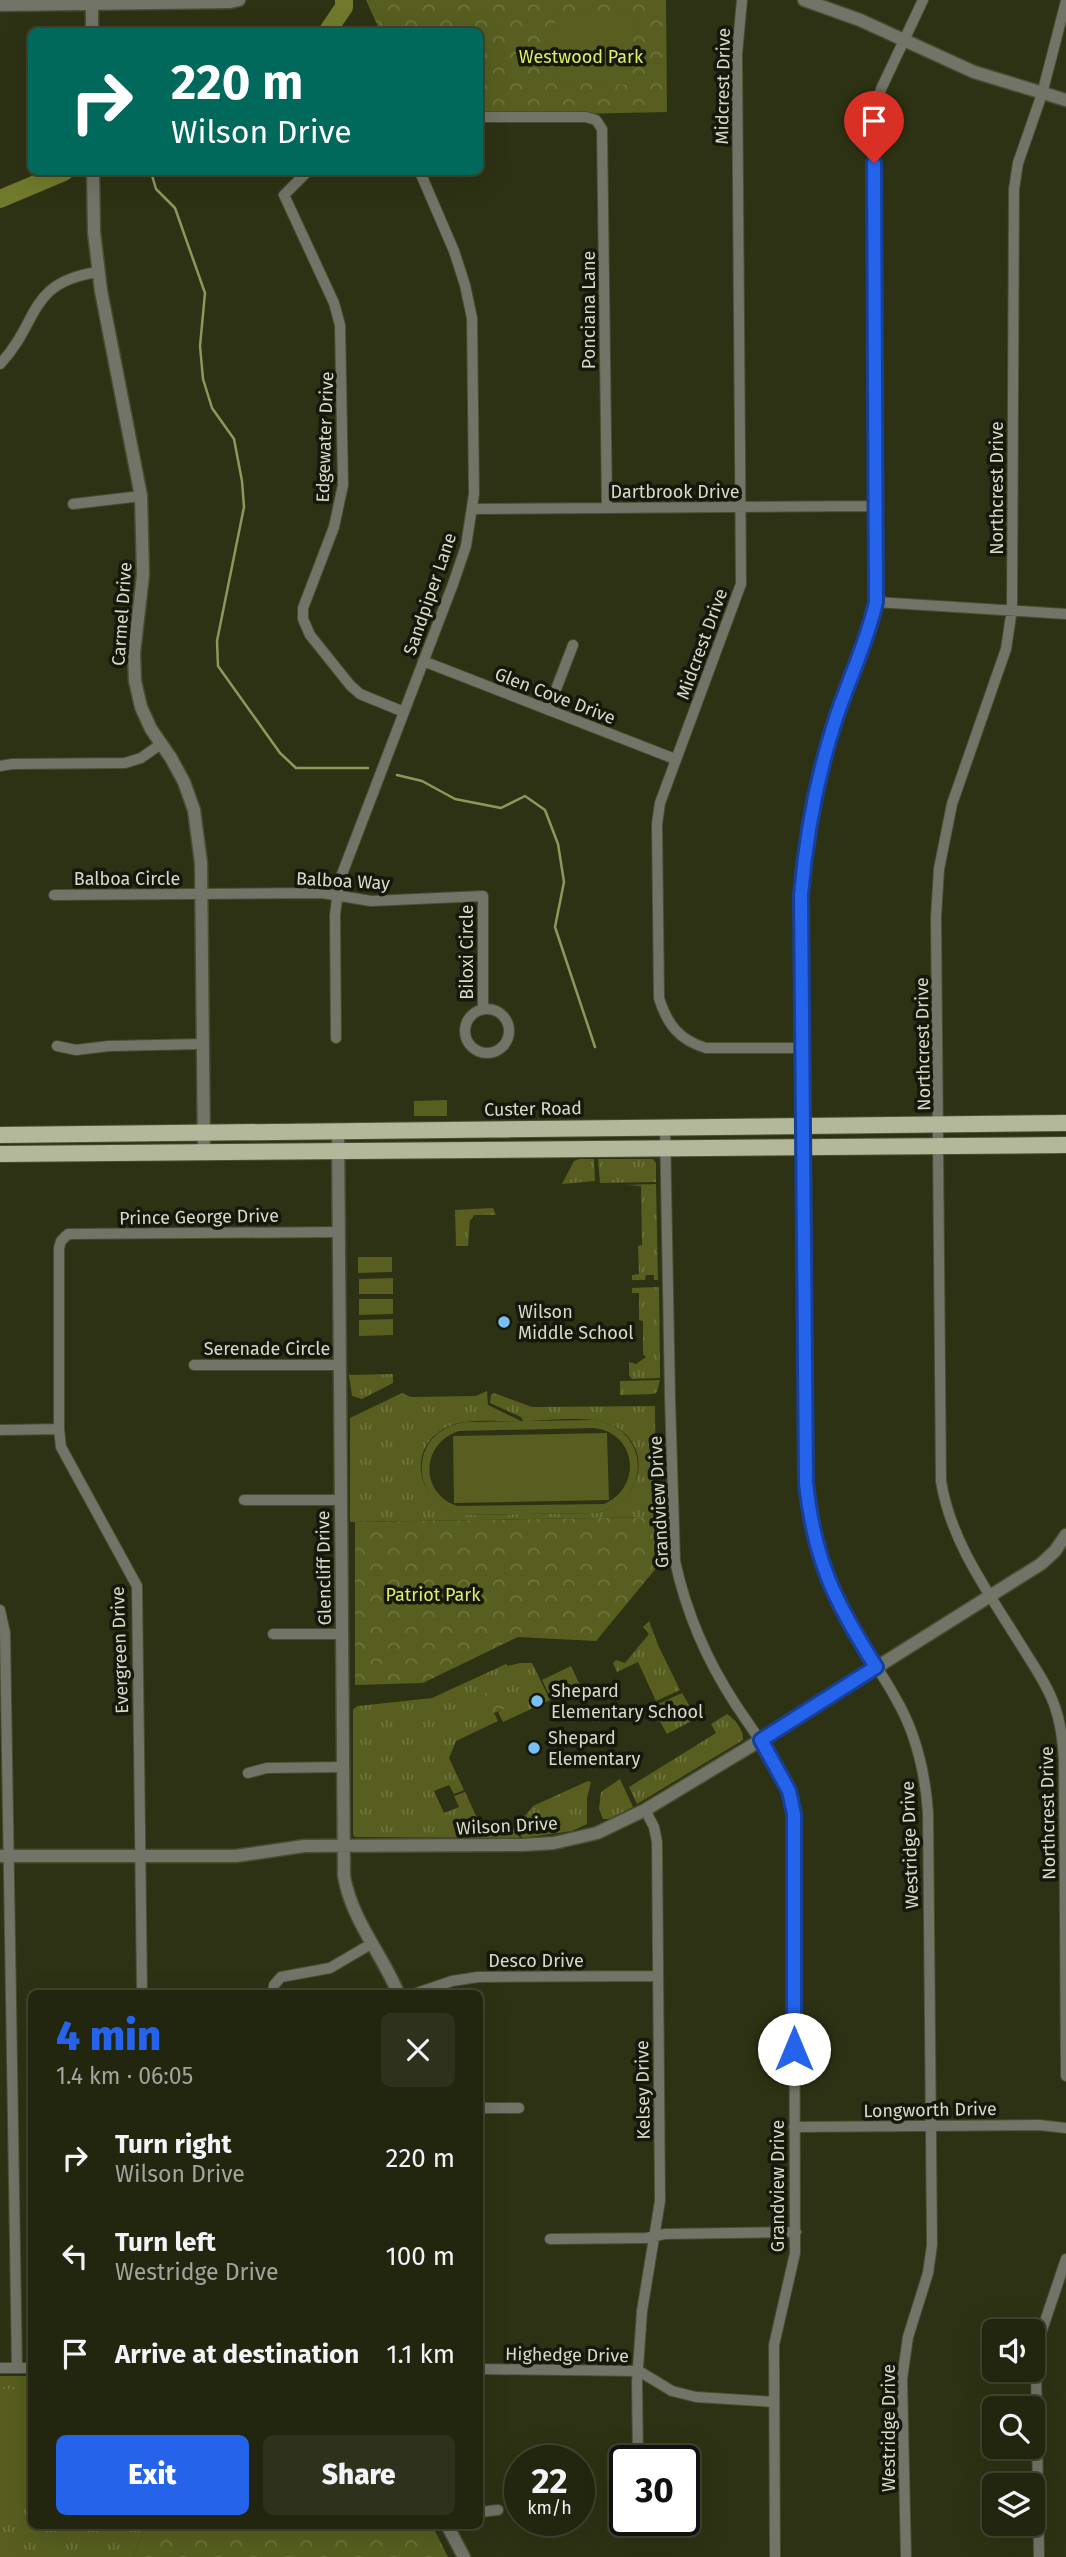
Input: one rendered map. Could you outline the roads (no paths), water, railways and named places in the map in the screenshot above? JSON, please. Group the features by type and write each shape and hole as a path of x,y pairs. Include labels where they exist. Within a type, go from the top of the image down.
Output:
{"main road":[{"name":"Custer Road","path":"0,1135 1066,1123"},
{"path":"0,1154 1066,1145"}],"street":[{"path":"0,5 31,2 239,0"},
{"name":"Midcrest Drive","path":"742,0 737,54 740,584 738,596 660,803 657,824 659,998 664,1015 679,1035 706,1048 802,1048"},
{"path":"804,0 860,20 974,72 1066,100"},
{"name":"Westridge Drive","path":"906,2557 902,2379 912,2318 931,2259 927,1792 910,1728 897,1700 840,1608 829,1585 808,1508 801,895 809,823 821,768 870,628 876,602 875,111 881,89 923,0"},
{"name":"Northcrest Drive","path":"1066,1 1042,94 1018,163 1014,189 1012,609 1006,649 952,804 939,869 936,918 941,1481 947,1513 955,1532 1043,1681 1055,1705 1062,1732 1066,2076"},
{"path":"92,2 92,28"},
{"name":"Ponciana Lane","path":"483,117 591,118 600,124 604,134 607,508"},
{"name":"Carmel Drive","path":"93,175 98,272 141,496 143,575 134,653 135,681 141,707 151,729 184,782 194,810 201,863 204,1152"},
{"name":"Edgewater Drive","path":"304,175 284,195 334,303 340,325 343,485 339,509 303,608 303,619 310,635 350,685 360,694 404,712"},
{"name":"Sandpiper Lane","path":"336,895 466,546 473,509 472,318 454,251 421,175"},
{"path":"0,364 11,352 42,298 52,288 76,275 98,272"},
{"path":"72,504 141,496"},
{"name":"Dartbrook Drive","path":"473,509 877,506"},
{"path":"876,602 1066,614"},
{"path":"548,710 573,645"},
{"name":"Glen Cove Drive","path":"423,662 676,759"},
{"path":"0,766 125,762 141,758 161,744"},
{"name":"Balboa Way","path":"200,894 336,895 371,901 483,895"},
{"name":"Balboa Circle","path":"54,895 200,894"},
{"path":"336,895 336,1038"},
{"name":"Biloxi Circle","path":"483,895 483,1009"},
{"name":"Biloxi Circle","path":"483,1009 500,1013 509,1028 505,1045 490,1054 473,1049 464,1035 469,1018 483,1009"},
{"path":"57,1046 76,1050 122,1045 202,1044"},
{"name":"Grandview Drive","path":"665,1127 675,1560 680,1585 712,1663 735,1704 761,1740 789,1791 794,1814 796,2232 793,2271 779,2314 774,2344 775,2557"},
{"name":"Glencliff Drive","path":"338,1130 343,1846 348,1896 396,1990"},
{"name":"Prince George Drive","path":"61,1241 68,1234 339,1232"},
{"name":"Evergreen Drive","path":"61,1241 59,1429 65,1458 137,1586 142,1990"},
{"name":"Serenade Circle","path":"194,1365 340,1365"},
{"path":"0,1430 59,1429"},
{"path":"244,1500 341,1500"},
{"name":"Wilson Drive","path":"4,1856 140,1858 236,1856 304,1846 522,1846 554,1843 600,1832 645,1810 761,1740 991,1596 1041,1564 1055,1551 1066,1535"},
{"path":"0,1610 5,1633 4,1856 17,2368"},
{"path":"273,1634 342,1634"},
{"path":"248,1773 267,1768 343,1768"},
{"name":"Kelsey Drive","path":"638,2445 637,2382 645,2287 660,2201 657,1842 654,1827 645,1810"},
{"path":"273,1990 274,1985 281,1978 330,1968 371,1944"},
{"name":"Desco Drive","path":"426,1990 452,1981 478,1977 657,1976"},
{"path":"483,2108 519,2108"},
{"name":"Longworth Drive","path":"794,2127 1039,2124 1066,2128"},
{"path":"550,2238 796,2232"},
{"path":"1039,2557 1036,2368 1041,2333 1066,2259"},
{"path":"0,2368 28,2368"},
{"name":"Highedge Drive","path":"483,2369 639,2371 673,2391 696,2397 774,2402"},
{"path":"483,2512 498,2510"},
{"path":"449,2529 464,2557"}],"waterway":[{"path":"330,28 344,7 344,0"},
{"path":"0,199 57,175"},
{"path":"152,175 156,189 175,208 205,293 200,346 203,379 212,408 234,439 242,481 244,507 217,641 218,666 280,753 296,768 368,768"},
{"path":"397,775 422,781 455,799 501,808 525,796 545,810 558,844 564,882 555,927 595,1047"}],"place":[{"name":"Wilson Middle School","path":"504,1322"},
{"name":"Shepard Elementary School","path":"537,1701"},
{"name":"Shepard Elementary","path":"534,1748"}],"park label":[{"name":"Westwood Park","path":"581,57"},
{"name":"Patriot Park","path":"433,1595"}]}
